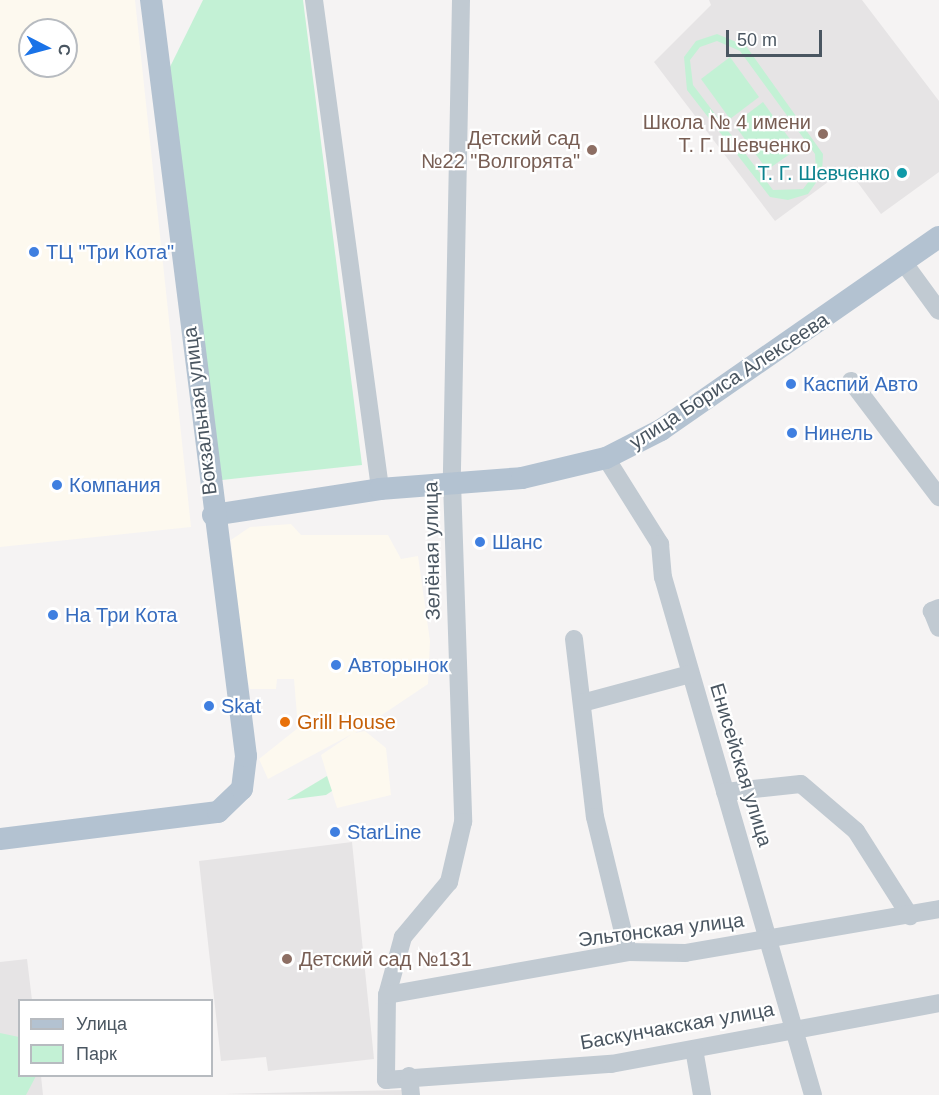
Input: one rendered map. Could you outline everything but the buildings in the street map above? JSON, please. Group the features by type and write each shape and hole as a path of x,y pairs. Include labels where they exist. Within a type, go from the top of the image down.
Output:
{"main road":[{"name":"Вокзальная улица","path":"0,839 218,812 242,789 246,756 213,515 151,0"},
{"name":"улица Бориса Алексеева","path":"213,515 380,489 522,478 606,458 661,430 939,237"}],"street":[{"path":"314,0 380,489"},
{"name":"Зелёная улица","path":"386,1080 387,995 404,937 449,882 463,822 452,482 461,0"},
{"path":"904,263 939,311"},
{"path":"851,381 939,497"},
{"name":"Енисейская улица","path":"606,458 660,544 663,577 813,1095"},
{"path":"574,639 594,817 628,952"},
{"path":"582,703 690,674"},
{"path":"725,792 801,784 856,831 910,916"},
{"name":"Эльтонская улица","path":"387,995 628,952 685,953 910,916 939,909"},
{"name":"Баскунчакская улица","path":"386,1080 409,1076 611,1064 939,1003"},
{"path":"694,1049 702,1095"},
{"path":"409,1076 411,1095"}],"shaded area":[{"path":"0,0 135,0 191,527 0,547"},
{"name":"Школа № 4 имени Т. Г. Шевченко","path":"709,0 862,0 939,101 939,172 881,214 847,168 775,221 654,62 711,5"},
{"name":"Авторынок","path":"291,524 301,535 388,535 401,559 418,556 430,641 428,684 355,733 365,731 386,748 391,795 337,808 321,755 352,734 268,779 259,759 298,728 294,679 277,679 276,689 250,689 240,651 231,540 250,527"},
{"name":"Детский сад №131","path":"352,842 374,1059 268,1071 266,1057 221,1061 199,861"},
{"path":"27,959 32,999 18,999 18,1077 41,1077 43,1095 0,1095 0,962"},
{"path":"402,1090 402,1095 224,1094"}],"green space":[{"path":"203,0 303,0 362,465 222,480 167,73"},
{"path":"717,34 746,46 823,154 822,174 808,194 788,200 770,197 687,90 684,57 696,41","holes":["717,41 740,51 815,154 816,172 803,189 773,190 693,85 690,60 700,47"]},
{"path":"730,57 759,97 730,119 701,79"},
{"path":"763,102 797,149 767,170 734,124"},
{"path":"327,776 332,791 326,795 287,800"},
{"path":"0,1033 18,1037 18,1077 35,1077 26,1095 0,1095"}],"place":[{"name":"Школа № 4 имени Т. Г. Шевченко","path":"823,134"},
{"name":"Детский сад №22 \"Волгорята\"","path":"592,150"},
{"name":"Т. Г. Шевченко","path":"902,173"},
{"name":"ТЦ \"Три Кота\"","path":"34,252"},
{"name":"Каспий Авто","path":"791,384"},
{"name":"Нинель","path":"792,433"},
{"name":"Компания","path":"57,485"},
{"name":"Шанс","path":"480,542"},
{"name":"На Три Кота","path":"53,615"},
{"name":"Авторынок","path":"336,665"},
{"name":"Skat","path":"209,706"},
{"name":"Grill House","path":"285,722"},
{"name":"StarLine","path":"335,832"},
{"name":"Детский сад №131","path":"287,959"}]}
